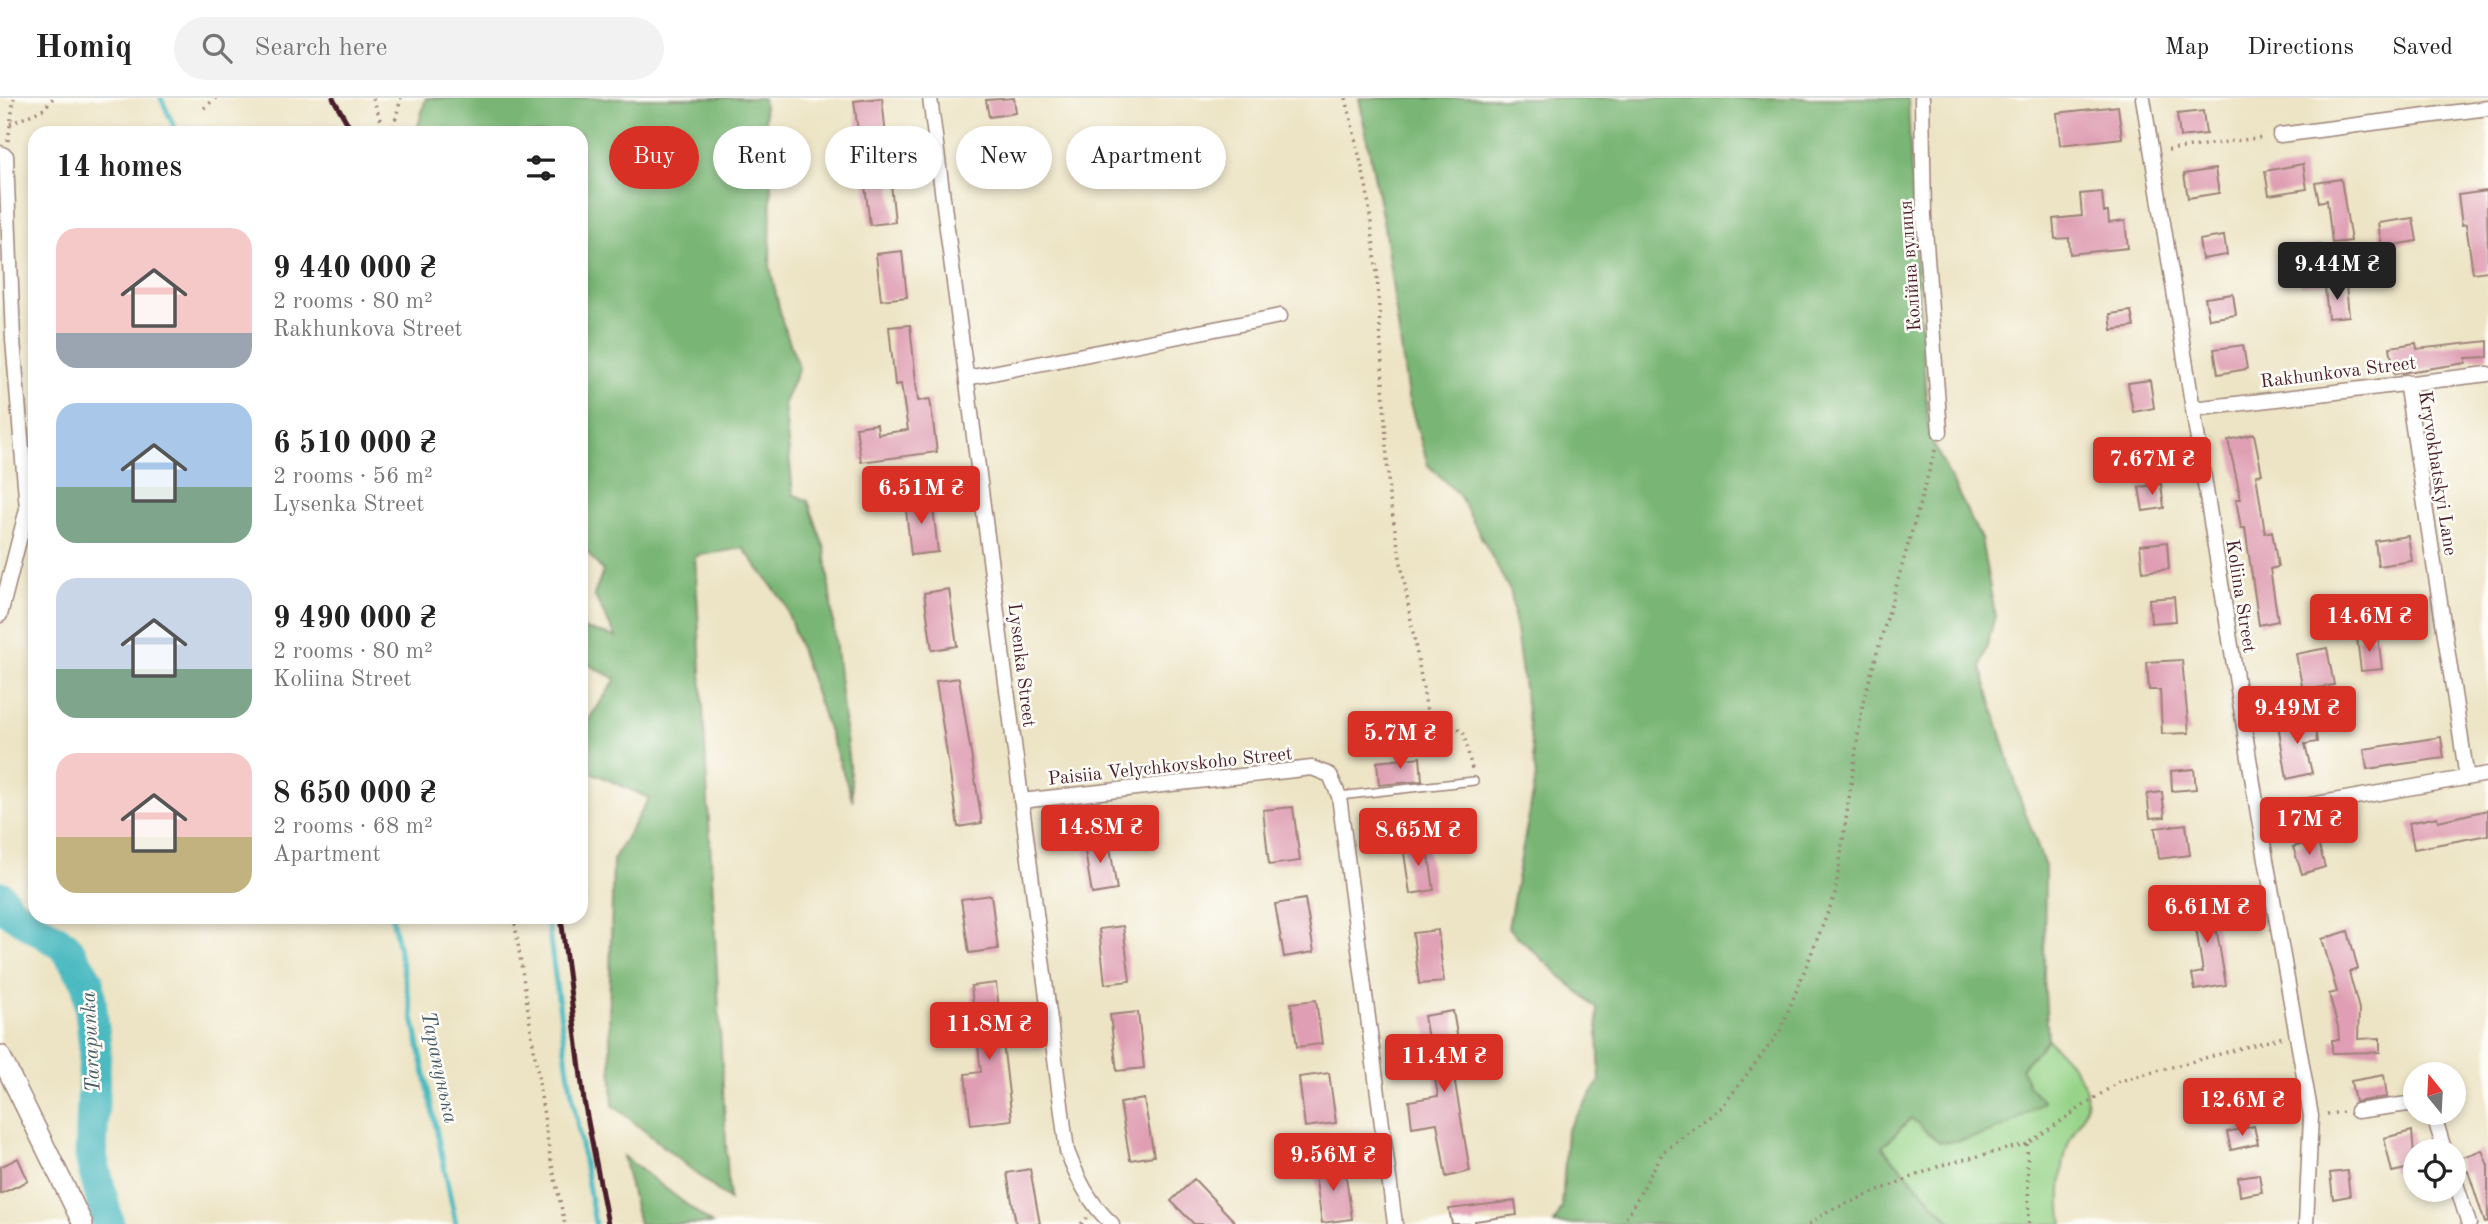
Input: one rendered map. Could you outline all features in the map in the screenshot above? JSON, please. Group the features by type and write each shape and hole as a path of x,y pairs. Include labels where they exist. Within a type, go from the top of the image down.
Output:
{"street":[{"name":"Lysenka Street","path":"930,98 1067,1151 1080,1183 1096,1210 1112,1224"},
{"name":"Колійна вулиця","path":"1922,98 1924,216 1940,432"},
{"name":"Koliina Street","path":"2143,98 2258,814 2299,1032 2311,1116 2306,1224"},
{"path":"2280,135 2488,108"},
{"path":"0,615 27,509 2,156"},
{"path":"967,378 1280,316"},
{"name":"Rakhunkova Street","path":"2193,409 2488,374"},
{"name":"Kryvokhatskyi Lane","path":"2406,382 2467,778"},
{"name":"Paisiia Velychkovskoho Street","path":"1021,801 1312,768 1330,775 1339,796"},
{"path":"2258,814 2488,774"},
{"path":"1339,796 1395,1224"},
{"path":"0,1055 83,1224"},
{"path":"2357,1111 2403,1105"},
{"path":"2462,1202 2469,1224"}],"lane":[{"path":"1339,796 1474,781"}],"path":[{"path":"2,156 14,98"},
{"path":"10,124 44,109 53,98"},
{"path":"204,108 216,98"},
{"path":"373,98 383,126"},
{"path":"394,126 401,98"},
{"path":"1346,98 1367,190 1377,272 1389,495 1428,717 1463,731 1474,781"},
{"path":"2152,152 2280,135"},
{"path":"1623,1224 1663,1153 1721,1107 1780,1031 1835,895 1863,702 1904,567 1940,432"},
{"path":"515,924 550,1156 565,1224"},
{"path":"1809,1224 1828,1211 1942,1165 2027,1144 2120,1081 2299,1032"},
{"path":"2311,1116 2357,1111"},
{"path":"2027,1144 2028,1224"}],"green space":[{"path":"426,98 763,98 766,126 713,126 713,189 771,189 770,267 782,321 799,368 784,403 793,494 808,501 825,549 853,801 784,602 743,548 695,556 729,1200 613,1105 609,1016 613,860 649,798 588,771 589,719 616,679 588,665 588,630 616,637 594,595 603,571 588,553 588,126 418,126"},
{"path":"1359,98 1908,98 1913,220 1929,435 1981,539 1995,616 1981,667 2020,798 2045,867 2044,977 2048,1039 2021,1068 2028,1085 2044,1102 1994,1131 1954,1141 1939,1142 1911,1118 1882,1147 1953,1224 1554,1224 1562,1208 1567,1130 1600,1081 1597,1009 1508,928 1536,777 1511,593 1459,495 1428,465 1408,397 1384,226"},
{"path":"2048,1039 2076,1071 2084,1085 2087,1100 2086,1108 2067,1148 2063,1166 2063,1224 1953,1224 1882,1147 1911,1118 2028,1085 2021,1068"},
{"path":"623,1156 712,1224 639,1224"}],"building":[{"path":"882,98 885,126 857,126 854,101"},
{"path":"1014,98 1016,113 989,117 986,100"},
{"path":"2118,106 2122,138 2060,145 2057,113"},
{"path":"2203,111 2206,134 2180,137 2177,114"},
{"path":"2303,164 2307,189 2269,195 2265,171"},
{"path":"2215,169 2219,193 2188,198 2184,174"},
{"path":"2341,179 2351,241 2332,243 2327,200 2319,202 2315,183"},
{"path":"865,189 892,189 895,222 870,225"},
{"path":"2487,191 2488,271 2473,273 2466,224 2462,225 2458,195"},
{"path":"2102,192 2104,212 2108,212 2109,223 2125,221 2128,248 2070,254 2069,238 2055,239 2053,219 2082,216 2080,194"},
{"path":"2413,218 2417,241 2382,247 2378,223"},
{"path":"2224,236 2227,255 2202,259 2199,240"},
{"path":"2321,245 2326,283 2301,286 2296,248"},
{"path":"902,251 907,297 881,300 876,254"},
{"path":"2346,286 2349,316 2328,318 2325,288"},
{"path":"2233,294 2236,315 2209,319 2205,298"},
{"path":"2131,311 2134,327 2112,330 2110,314"},
{"path":"910,325 918,401 930,399 937,452 861,462 856,427 877,424 878,434 908,430 901,384 895,385 889,327"},
{"path":"2488,341 2488,357 2466,358 2466,363 2394,374 2390,347 2416,343 2417,349"},
{"path":"2243,345 2247,369 2218,374 2214,349"},
{"path":"2150,380 2154,408 2133,412 2128,383"},
{"path":"2254,434 2262,474 2256,475 2265,533 2272,531 2278,567 2270,569 2278,621 2259,625 2245,528 2241,528 2236,499 2241,499 2228,440"},
{"path":"2161,484 2164,508 2143,511 2139,487"},
{"path":"932,498 938,552 911,555 905,501"},
{"path":"2408,536 2412,561 2378,566 2375,541"},
{"path":"2167,542 2169,569 2143,572 2140,545"},
{"path":"949,589 957,646 932,650 924,593"},
{"path":"2174,597 2176,621 2151,623 2149,599"},
{"path":"2378,636 2382,669 2361,671 2357,638"},
{"path":"2327,648 2334,685 2303,691 2296,654"},
{"path":"2182,660 2189,733 2162,734 2160,690 2149,690 2147,662"},
{"path":"959,678 982,823 958,827 936,681"},
{"path":"2313,717 2317,742 2305,744 2312,773 2287,779 2278,724"},
{"path":"2441,737 2444,758 2367,769 2364,749"},
{"path":"1420,757 1422,781 1379,785 1377,762"},
{"path":"2194,769 2196,789 2172,791 2171,771"},
{"path":"2162,792 2165,817 2150,818 2147,794"},
{"path":"1293,807 1300,861 1269,865 1263,810"},
{"path":"2488,810 2488,835 2414,849 2409,823 2437,817 2438,821"},
{"path":"2186,824 2190,855 2159,859 2155,828"},
{"path":"1108,835 1117,890 1092,894 1083,839"},
{"path":"2317,840 2325,867 2302,874 2293,847"},
{"path":"1427,842 1434,890 1410,894 1403,846"},
{"path":"991,895 998,949 969,953 961,899"},
{"path":"2211,897 2226,985 2195,990 2192,974 2203,972 2194,915 2190,915 2188,900"},
{"path":"1305,899 1314,952 1284,957 1275,904"},
{"path":"1123,926 1130,981 1105,984 1099,929"},
{"path":"1438,930 1444,982 1419,984 1413,933"},
{"path":"2348,931 2358,969 2349,972 2359,1009 2358,1039 2380,1038 2380,1052 2332,1053 2332,1040 2339,1040 2329,994 2337,992 2322,939"},
{"path":"996,983 1012,1120 971,1125 965,1074 981,1072 971,986"},
{"path":"1316,1000 1322,1044 1297,1047 1291,1003"},
{"path":"1453,1011 1463,1069 1453,1071 1470,1171 1446,1177 1437,1123 1412,1127 1409,1101 1438,1096 1424,1016"},
{"path":"1138,1012 1144,1068 1117,1071 1110,1015"},
{"path":"1329,1073 1336,1123 1305,1127 1299,1077"},
{"path":"2384,1075 2387,1097 2355,1102 2351,1081"},
{"path":"1144,1099 1154,1156 1130,1160 1120,1103"},
{"path":"2254,1126 2258,1144 2231,1150 2227,1132"},
{"path":"2412,1131 2413,1139 2403,1139 2403,1170 2392,1172 2384,1138"},
{"path":"2482,1150 2488,1166 2488,1222 2485,1223 2468,1171 2466,1172 2466,1156"},
{"path":"18,1158 28,1181 0,1194 0,1167"},
{"path":"1344,1162 1352,1219 1322,1223 1314,1167"},
{"path":"1030,1169 1040,1224 1016,1224 1007,1173"},
{"path":"2347,1171 2350,1196 2333,1199 2330,1173"},
{"path":"2259,1174 2262,1192 2240,1196 2238,1177"},
{"path":"1194,1179 1237,1224 1194,1224 1171,1201"},
{"path":"1515,1201 1517,1215 1475,1221 1475,1224 1452,1224 1449,1209"}],"waterway":[{"name":"Тарапунька","path":"161,98 174,126"},
{"name":"Tarapunka","path":"0,897 10,911 28,922"},
{"name":"Tarapunka","path":"30,924 65,946 88,982 95,1047 91,1156 108,1224"},
{"name":"Тарапунька","path":"393,924 456,1224"},
{"path":"548,924 568,1071 595,1224"}],"railway":[{"path":"333,98 349,126"},
{"path":"562,924 584,1101 608,1224"}]}
